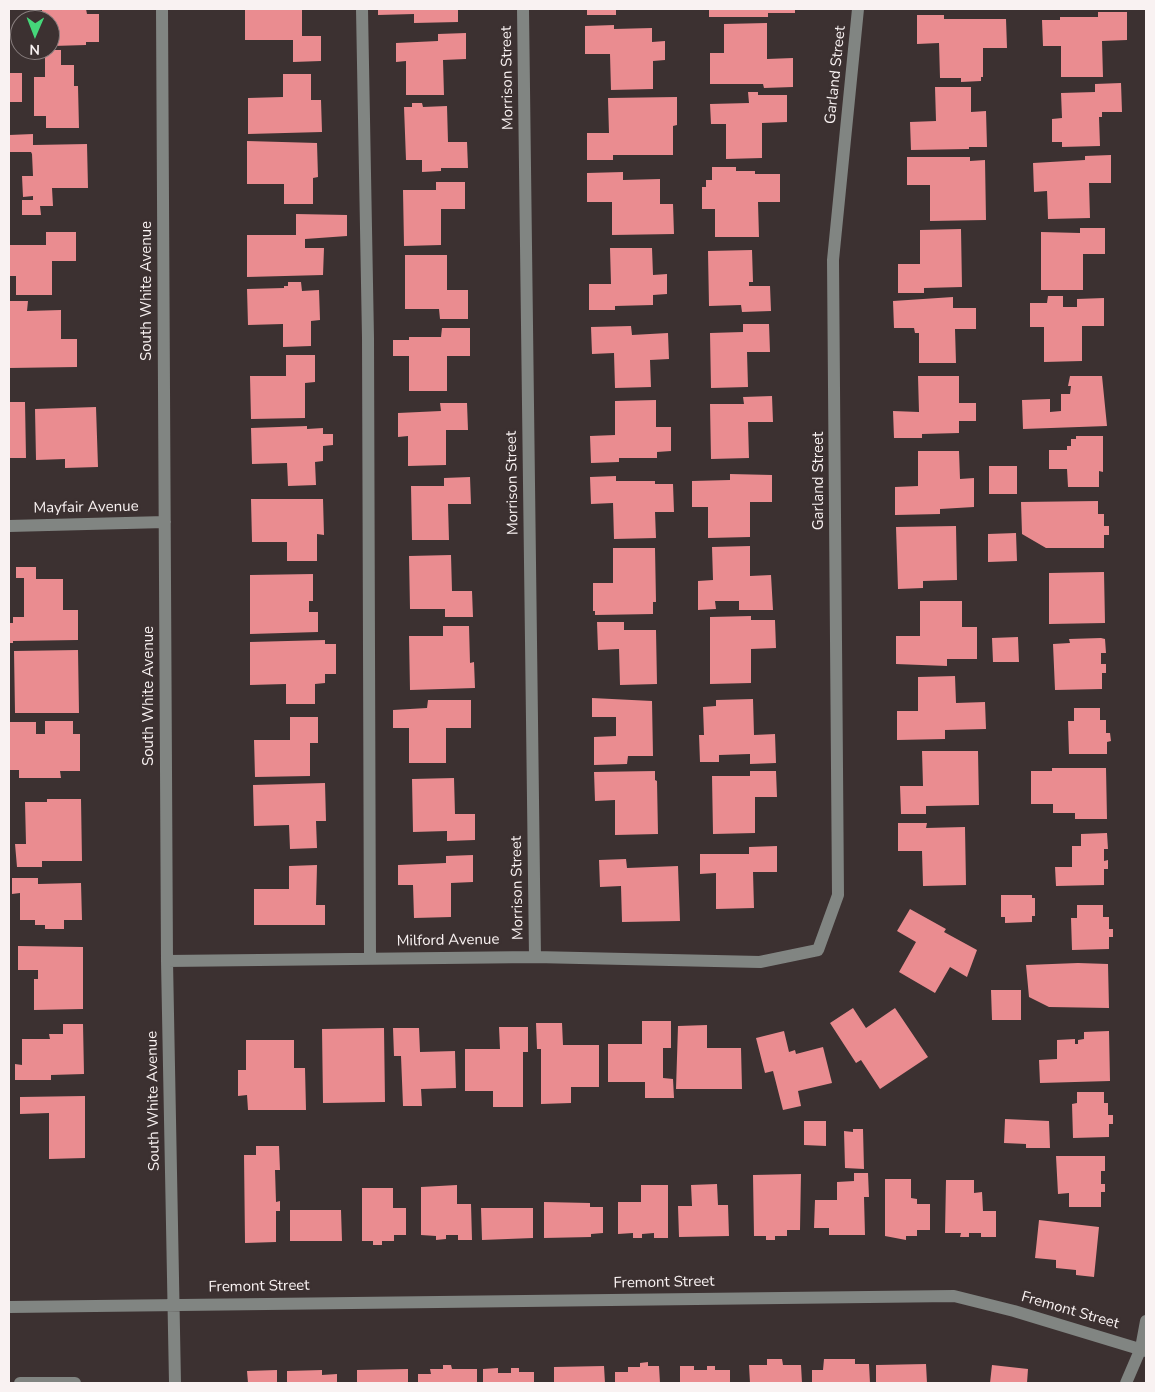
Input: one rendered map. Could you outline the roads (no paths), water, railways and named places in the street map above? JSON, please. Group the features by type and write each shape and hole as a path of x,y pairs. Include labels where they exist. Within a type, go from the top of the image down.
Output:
{"street":[{"name":"South White Avenue","path":"162,9 167,960 176,1383"},
{"path":"362,9 368,338 370,958"},
{"name":"Morrison Street","path":"524,9 534,956"},
{"name":"Garland Street","path":"818,950 838,895 833,260 858,9"},
{"name":"Mayfair Avenue","path":"9,526 165,522"},
{"name":"Milford Avenue","path":"167,960 534,956 760,962 818,950"},
{"name":"Fremont Street","path":"9,1307 954,1296 1144,1349"},
{"path":"1126,1383 1144,1349 1146,1322"},
{"path":"20,1383 75,1383"}]}
